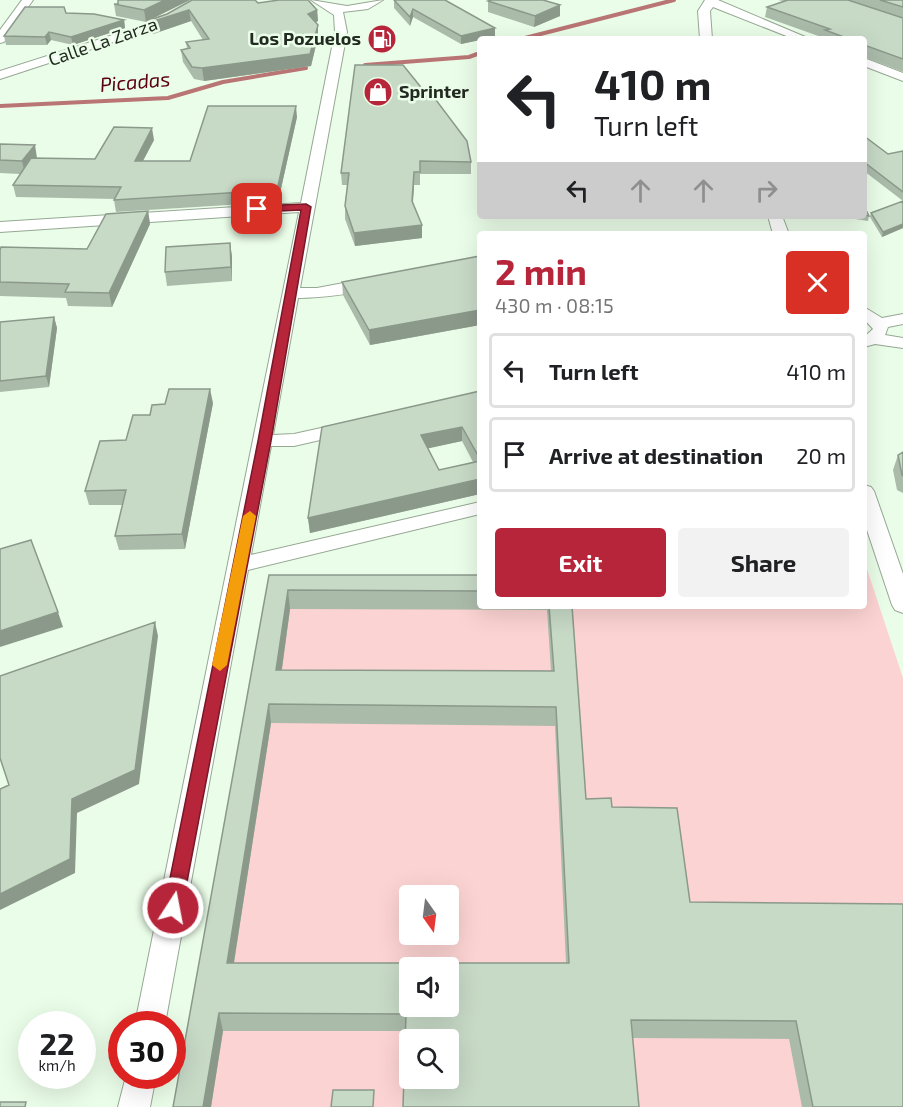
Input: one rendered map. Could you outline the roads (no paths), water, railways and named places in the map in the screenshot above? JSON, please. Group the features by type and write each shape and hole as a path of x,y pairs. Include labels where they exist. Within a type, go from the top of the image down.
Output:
{"street":[{"path":"0,40 10,22 28,0"},
{"name":"Calle La Zarza","path":"0,75 23,70 146,28 203,0"},
{"path":"153,1011 341,32 339,14 332,7 316,0"},
{"path":"332,7 361,7 378,0"},
{"path":"706,36 704,11 711,1 797,36"},
{"path":"341,32 361,7"},
{"path":"126,23 146,28"},
{"path":"867,63 903,77"},
{"path":"0,83 23,70"},
{"path":"0,227 306,207"},
{"path":"292,293 317,293 390,280"},
{"path":"872,335 903,319"},
{"path":"867,321 872,335"},
{"path":"872,335 903,343"},
{"path":"264,441 294,440 368,423"},
{"path":"867,500 903,605"},
{"path":"240,565 477,509"},
{"path":"134,1107 138,1089"}],"waterway":[{"name":"Picadas","path":"533,36 674,0"},
{"name":"Picadas","path":"365,65 469,57 477,54"},
{"name":"Picadas","path":"0,106 168,98 223,82 306,68"}],"place":[{"name":"Los Pozuelos","path":"382,39"},
{"name":"Sprinter","path":"378,92"}]}
